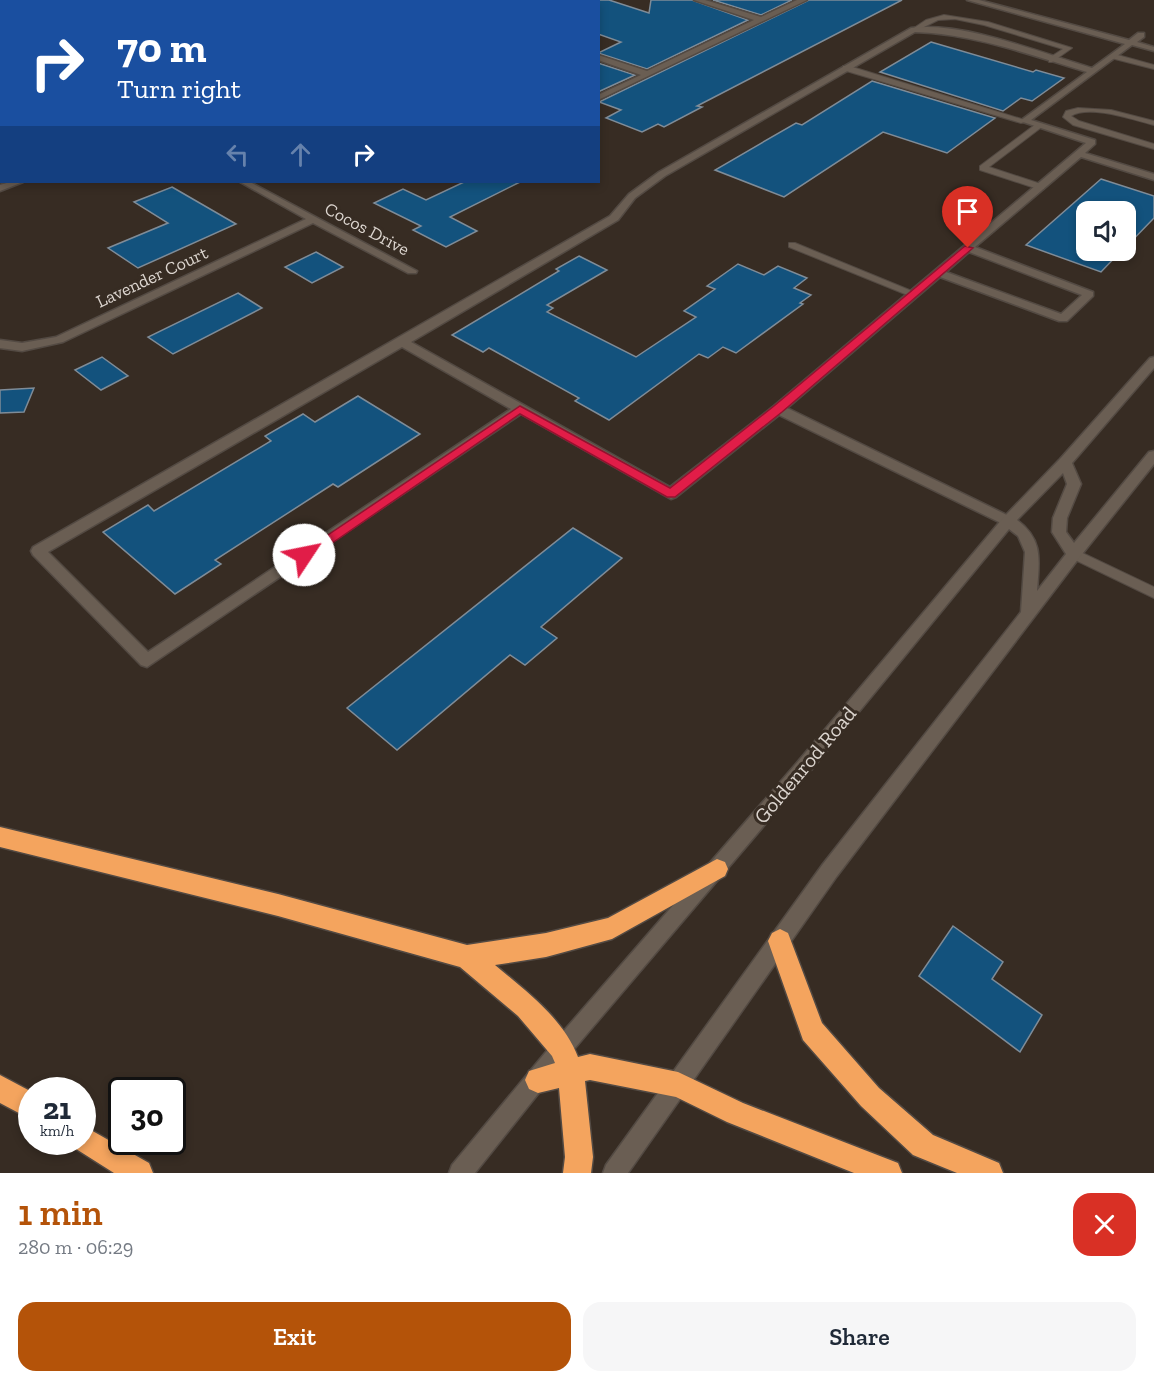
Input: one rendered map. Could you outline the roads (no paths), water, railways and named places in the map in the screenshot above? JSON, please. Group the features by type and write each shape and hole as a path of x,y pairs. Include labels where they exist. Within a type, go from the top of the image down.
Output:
{"highway":[{"path":"0,837 278,905 467,957 546,945 612,928 717,869"},
{"path":"780,941 812,1031 870,1097 922,1145 989,1173"},
{"path":"467,957 527,1007 566,1060 579,1157 577,1173"},
{"path":"538,1080 566,1060"},
{"path":"566,1060 678,1085 736,1113 888,1173"},
{"path":"0,1088 18,1099"},
{"path":"96,1147 139,1173"}],"street":[{"path":"698,0 761,20"},
{"path":"600,97 802,0"},
{"path":"971,0 1154,49"},
{"path":"1003,0 1095,24"},
{"path":"520,409 147,661 38,551 614,218 632,196 662,174 915,30 938,30 968,36 1093,71"},
{"path":"1024,121 1131,43 1144,36 1130,32"},
{"path":"600,58 647,74"},
{"path":"402,342 671,494 778,409 1092,142 1024,121"},
{"path":"1079,154 1154,177"},
{"path":"0,188 15,183"},
{"name":"Cocos Drive","path":"246,183 412,271"},
{"name":"Lavender Court","path":"0,344 22,347 59,340 313,219"},
{"path":"939,273 1063,319 1089,294 968,248"},
{"name":"Goldenrod Road","path":"566,1060 717,869 1008,521 1065,462 1154,361"},
{"path":"778,409 1008,521 1024,533 1032,552 1028,615"},
{"path":"614,1173 830,870 1074,554 1154,455"},
{"path":"1065,462 1074,484 1060,518 1059,532 1074,554"},
{"path":"460,1173 538,1080"}],"lane":[{"path":"915,30 928,21 946,16 966,20 1068,48 1052,60"},
{"path":"1114,56 1154,67"},
{"path":"846,68 1024,121"},
{"path":"1154,123 1116,113 1082,110 1069,113 1067,117 1093,129 1154,147"},
{"path":"1040,126 983,168 1041,187"},
{"path":"1093,129 1115,130 1154,142"},
{"path":"792,244 914,294"},
{"path":"1074,554 1154,593"}]}
